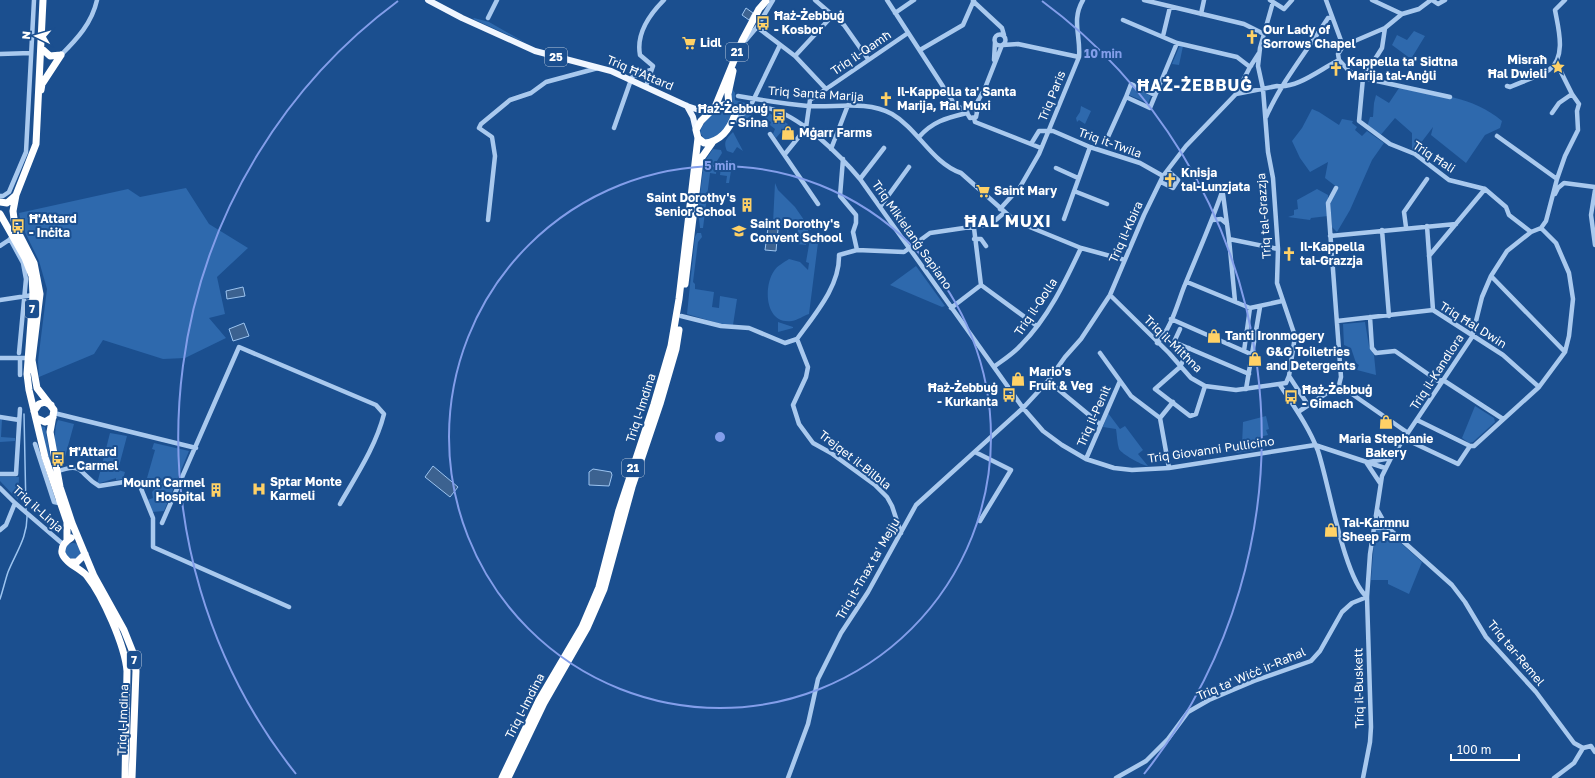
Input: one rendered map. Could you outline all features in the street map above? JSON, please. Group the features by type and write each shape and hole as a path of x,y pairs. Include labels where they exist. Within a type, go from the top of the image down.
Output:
{"highway":[{"path":"38,0 38,74"},
{"name":"7","path":"16,195 33,155 36,144 38,122 38,74 42,48 43,0"},
{"name":"21","path":"732,123 735,114 731,107 729,87 734,68 746,40 768,0"},
{"name":"21","path":"697,134 713,109 742,40 759,9 768,0"},
{"path":"42,48 50,56 61,55"},
{"path":"38,122 42,84 61,55"},
{"path":"713,109 731,107"},
{"name":"Triq l-Imdina","path":"508,778 544,703 587,628 604,589 632,487 672,363 681,316 700,160 712,143 732,123"},
{"path":"697,134 704,143 712,143"},
{"name":"Triq l-Imdina","path":"502,778 539,700 582,626 599,587 620,510 671,346 679,299 697,134"},
{"path":"0,202 7,202 16,195"},
{"name":"Triq l-Imdina","path":"16,195 13,210 15,226 34,263 40,294 32,360 37,388 51,405 54,415 50,432 56,472 79,540 108,602 124,630 134,655 136,671 132,778"},
{"name":"7","path":"0,214 12,238 25,258 32,276 33,295 28,358 28,385 43,459 67,522 66,542 62,553 70,562"},
{"path":"51,405 42,402 37,406 35,415 45,422 54,415"},
{"path":"66,542 75,538 79,540"},
{"path":"70,562 77,562 85,554"},
{"name":"Triq l-Imdina","path":"70,562 87,576 106,609 126,658 125,778"}],"main road":[{"name":"Triq Ħ'Attard","path":"428,0 462,18 535,51 600,68 631,79 687,106 702,111 713,109"},
{"path":"687,106 693,117 697,134"}],"street":[{"path":"0,196 3,196 9,192 26,152 34,0"},
{"path":"61,55 80,36 91,17 97,0"},
{"path":"488,18 497,0"},
{"path":"646,86 650,70 653,66 640,55 640,41 645,25 654,10 664,0"},
{"path":"746,40 757,27 768,0"},
{"path":"815,0 844,25 868,59"},
{"path":"887,0 955,105 967,112 968,117 974,118"},
{"path":"896,13 914,0"},
{"path":"920,50 963,25 974,0 1002,28 1005,36 1002,45 985,88 974,108"},
{"name":"Triq Paris","path":"1000,209 1020,187 1050,130 1079,56 1076,25 1080,6 1083,0"},
{"path":"1144,0 1244,24 1264,34"},
{"path":"1201,14 1204,0"},
{"path":"1271,12 1280,7 1287,7 1292,0"},
{"path":"1326,0 1343,46"},
{"path":"1372,0 1402,14"},
{"path":"1445,0 1438,4 1432,0 1419,9 1402,14 1385,28 1343,46 1338,54 1339,60 1349,71 1363,78 1450,97"},
{"path":"1507,86 1510,87 1550,69 1556,62 1560,46 1559,31 1554,10 1565,0"},
{"path":"1272,1 1280,7"},
{"name":"Triq il-Kbira","path":"1023,408 1048,381 1101,312 1163,176 1186,146 1236,94 1250,67 1260,53 1271,12 1272,1"},
{"path":"1163,36 1170,7"},
{"path":"795,56 833,15"},
{"path":"1265,119 1274,100 1283,87 1285,80 1328,18 1332,17"},
{"path":"1123,20 1177,43 1237,57 1250,67 1255,64 1258,66"},
{"path":"994,64 995,37 998,34 995,22"},
{"path":"757,27 795,56 826,89"},
{"path":"1363,78 1382,48 1385,28"},
{"name":"Triq il-Qamħ","path":"809,106 810,100 868,59 908,34"},
{"path":"998,34 1005,36 1018,44"},
{"path":"995,42 1002,45 1018,44 1079,56"},
{"path":"1126,97 1150,108 1177,43"},
{"path":"750,107 780,45"},
{"path":"0,54 31,53"},
{"name":"Triq tal-Grazzja","path":"1260,53 1258,66 1263,89 1268,152 1273,178 1278,249 1277,283 1295,336 1289,376"},
{"path":"1236,94 1283,87 1305,79 1339,60"},
{"path":"1417,420 1470,446 1474,446 1539,387 1565,352 1569,336 1573,299 1569,273 1556,243 1541,228 1546,221 1552,196 1565,156 1578,130 1577,111 1579,104 1572,94 1556,62"},
{"path":"488,220 495,156 492,137 479,128 481,124 510,100 531,93 546,82 600,68"},
{"path":"614,128 631,79 635,75 650,70"},
{"name":"Triq Ħali","path":"1363,78 1359,121 1390,144 1415,154 1449,180 1485,189 1506,206 1509,215 1531,232"},
{"path":"1107,139 1131,84 1155,95"},
{"path":"1552,113 1560,103 1572,94"},
{"name":"Triq Santa Marija","path":"738,96 809,106 848,105 876,108 890,114 919,137 929,149 953,170 960,173 1004,214"},
{"path":"831,149 848,105"},
{"path":"785,154 806,128 809,106"},
{"name":"Triq Mikielanġ Sapiano","path":"731,107 750,107 774,110 806,128 843,159 860,179 951,308 995,366 1023,408"},
{"path":"732,123 740,115 757,108"},
{"path":"919,137 928,126 967,112 969,108 974,108"},
{"path":"974,108 977,112 974,118"},
{"path":"974,118 975,122 1041,148"},
{"name":"Triq Paris","path":"1032,144 1039,130 1050,130"},
{"name":"Triq it-Twila","path":"1050,130 1090,147 1140,163 1163,176"},
{"path":"770,134 818,204"},
{"path":"1497,136 1557,179"},
{"path":"1064,220 1090,147"},
{"path":"860,179 884,148"},
{"path":"843,159 840,196 856,215 856,223 853,232 857,250"},
{"path":"880,207 909,167"},
{"path":"1056,168 1078,178"},
{"path":"1161,182 1173,188 1178,180 1168,171"},
{"path":"1406,228 1404,212 1427,179"},
{"path":"1552,196 1564,183 1595,187"},
{"path":"1214,188 1222,192"},
{"path":"1298,412 1339,386 1341,378 1328,203 1336,188"},
{"path":"1429,256 1485,189"},
{"path":"1595,190 1591,215 1595,245"},
{"path":"1074,191 1107,204"},
{"path":"1157,343 1162,339 1187,282 1213,220 1222,192"},
{"path":"1222,192 1229,239 1235,301"},
{"path":"681,316 722,326 748,328 785,343 797,339 825,300 840,268 839,255 857,250 904,252 930,233 974,228 991,224 1004,214 1027,227 1081,248 1125,260"},
{"path":"1213,220 1221,219 1227,224"},
{"path":"1330,236 1456,224"},
{"path":"1427,226 1433,310"},
{"path":"974,228 974,238 981,285 1037,326"},
{"name":"Triq il-Kandlora","path":"1390,458 1405,439 1472,337 1482,297 1491,276 1507,251 1531,232 1541,228"},
{"path":"1382,230 1389,316"},
{"path":"0,246 12,238 23,263 26,279 23,296 19,355 20,375"},
{"path":"974,238 981,239 986,246"},
{"path":"1229,239 1278,249"},
{"name":"Triq il-Qolla","path":"995,366 1021,346 1037,326 1062,290 1081,248"},
{"path":"1491,276 1565,352"},
{"path":"1187,282 1250,308 1282,301"},
{"path":"951,308 981,285"},
{"path":"0,300 33,295"},
{"name":"Triq il-Mitħna","path":"1110,295 1157,343 1176,360 1180,367 1191,378 1205,386 1227,390 1280,385"},
{"path":"1246,389 1260,307"},
{"path":"1244,351 1250,308"},
{"name":"Triq Ħal Dwin","path":"1337,321 1433,310 1472,337 1503,355 1539,387"},
{"path":"1370,317 1372,348 1376,353 1395,352 1438,381 1443,380 1503,419"},
{"path":"1171,319 1253,355"},
{"path":"1180,330 1174,342 1249,374"},
{"name":"Trejqet il-Bilbla","path":"797,339 808,367 806,377 793,405 799,424 813,443 831,453 875,486 887,497 892,506 901,533"},
{"path":"162,523 239,347 376,406 384,414 366,458 340,504"},
{"path":"1189,348 1180,367 1155,389 1190,416 1196,414 1205,386"},
{"path":"1100,353 1131,396 1160,418 1169,468"},
{"path":"0,358 19,355 28,358"},
{"path":"1289,376 1286,383 1280,385 1298,412 1315,445 1345,552 1360,591 1367,597"},
{"path":"1289,376 1308,405"},
{"path":"1048,381 1100,424"},
{"name":"Triq il-Penit","path":"1086,459 1120,381"},
{"path":"1339,386 1408,433"},
{"path":"1160,418 1173,402"},
{"name":"Triq it-Tnax ta' Mejju","path":"788,778 808,724 818,679 841,633 868,592 916,505 1023,408"},
{"name":"Triq Giovanni Pullicino","path":"1023,408 1043,431 1086,459 1114,468 1132,470 1169,468 1315,445"},
{"path":"0,474 16,474 20,409"},
{"path":"54,415 196,447"},
{"path":"0,417 19,420"},
{"path":"1405,439 1458,464 1470,446"},
{"path":"36,444 43,459"},
{"path":"1315,445 1385,468"},
{"path":"975,452 1011,470 980,521"},
{"path":"1366,462 1390,458"},
{"name":"Triq il-Buskett","path":"1363,778 1370,742 1371,726 1367,597 1370,554 1378,510 1380,483 1390,458"},
{"path":"1366,462 1380,483"},
{"path":"56,472 71,466 78,468 99,486 124,482 140,486 153,518 153,547 289,607"},
{"name":"Triq il-Linja","path":"0,488 15,503 66,542"},
{"path":"0,530 6,525 15,503"},
{"name":"Triq tar-Remel","path":"1378,510 1387,527 1452,585 1465,602 1486,637 1536,692 1574,743 1583,748"},
{"path":"1375,528 1387,527"},
{"name":"Triq ta' Wiċċ ir-Raħal","path":"1116,778 1146,762 1168,739 1188,712 1209,700 1254,681 1311,661 1320,651 1342,612 1352,603 1367,597"},
{"path":"1554,778 1574,764 1583,748 1591,746 1595,742"},
{"path":"1591,746 1595,752"}],"shaded area":[{"path":"746,8 753,13 749,20 742,15"},
{"path":"473,19 489,22 526,43"},
{"path":"1414,31 1425,36 1411,59 1392,45 1397,35 1407,40"},
{"path":"1180,45 1183,46 1179,65 1172,64"},
{"path":"731,87 735,93 735,100 749,104 748,105 734,104 732,100"},
{"path":"1132,87 1151,96 1148,103 1129,95"},
{"path":"1399,88 1454,97 1479,106 1502,121 1500,128 1485,135 1466,163 1431,135 1433,127 1417,148 1412,150 1412,133 1395,118 1379,137 1367,127 1370,117 1373,117 1376,95 1389,103"},
{"path":"1081,106 1091,111 1085,124 1079,120 1077,122 1076,118 1080,112"},
{"path":"719,109 725,109 730,112 729,122 719,135 709,139 704,139 700,132 701,128 707,119"},
{"path":"1312,109 1339,125 1342,119 1353,121 1352,123 1357,127 1355,130 1362,136 1367,131 1384,143 1372,160 1350,210 1337,232 1332,227 1330,201 1338,188 1325,178 1328,162 1310,172 1300,158 1292,141 1302,128"},
{"path":"757,111 738,125 736,125 741,116"},
{"path":"769,113 788,124 776,138 773,134 775,129 770,125 771,122 765,118 764,114"},
{"path":"733,132 743,151 737,147 733,153 727,151 725,145 726,141"},
{"path":"713,149 721,150 722,153 717,161 716,174 710,173 703,228 700,228 698,211 704,162"},
{"path":"730,160 735,164 731,171 729,183 726,183 727,176 720,175 720,172 721,167"},
{"path":"775,183 778,190 795,207 811,230 808,230 806,245 797,244 798,228 773,223"},
{"path":"186,188 209,224 248,248 217,277 225,314 209,318 226,338 185,358 163,359 103,340 94,354 39,377 38,361 47,289 39,261 21,224 19,213 128,189 140,197"},
{"path":"1317,189 1328,195 1328,216 1311,218 1310,220 1288,217 1294,215 1294,210 1298,209 1297,200"},
{"path":"768,228 778,229 776,251 765,250"},
{"path":"697,233 701,233 702,237 698,242 693,282 695,284 695,289 714,292 712,307 719,308 720,296 737,299 733,325 721,324 687,314 695,237"},
{"path":"811,233 819,235 809,314 792,321 783,321 776,317 769,304 768,286 774,271 789,259 800,262 808,270 809,263 806,262"},
{"path":"916,266 945,306 942,307 890,285"},
{"path":"243,287 245,296 227,299 226,291"},
{"path":"778,322 793,327 793,328 778,332"},
{"path":"1365,322 1369,346 1374,355 1376,375 1357,370 1359,365 1356,363 1351,348 1344,345 1343,324"},
{"path":"244,323 249,336 233,341 229,329"},
{"path":"1475,406 1494,418 1495,422 1473,442 1469,443 1462,438"},
{"path":"1108,413 1120,429 1125,426 1143,450 1138,454 1148,466 1132,459 1119,449 1116,429 1103,427"},
{"path":"1266,416 1269,429 1266,430 1268,435 1259,437 1255,450 1236,453 1236,445 1242,445 1243,422"},
{"path":"0,419 2,419 1,437 15,438 15,441 0,442"},
{"path":"58,420 74,424 62,468 57,459 55,445 55,430"},
{"path":"40,426 45,427 51,467"},
{"path":"110,433 127,436 118,470 125,472 123,479 116,480 116,478 97,484"},
{"path":"154,443 189,451 164,511 152,512 147,500 153,498 152,492 156,488 145,485 155,450 152,449"},
{"path":"433,466 458,487 450,497 425,477"},
{"path":"593,469 611,472 612,475 609,486 589,485 589,472"},
{"path":"0,477 19,477 18,500 0,481"},
{"path":"1384,528 1422,562 1409,594 1388,584 1388,580 1371,580 1375,531"},
{"path":"73,543 80,548 81,551 76,558 73,559 66,554 65,551 70,544"}],"waterway":[{"path":"24,414 26,510"},
{"path":"0,599 8,572 24,537 27,514"}],"place":[{"name":"Ħaż-Żebbuġ - Kosbor","path":"763,23"},
{"name":"Our Lady of Sorrows Chapel","path":"1252,37"},
{"name":"Lidl","path":"689,43"},
{"name":"Misraħ Ħal Dwieli","path":"1558,67"},
{"name":"Kappella ta' Sidtna Marija tal-Anġli","path":"1336,69"},
{"name":"Il-Kappella ta' Santa Marija, Ħal Muxi","path":"886,99"},
{"name":"Ħaż-Żebbuġ - Srina","path":"779,116"},
{"name":"Mġarr Farms","path":"788,133"},
{"name":"Knisja tal-Lunzjata","path":"1170,180"},
{"name":"Saint Mary","path":"983,191"},
{"name":"Saint Dorothy's Senior School","path":"747,205"},
{"name":"Ħ'Attard - Inċita","path":"18,226"},
{"name":"Saint Dorothy's Convent School","path":"739,231"},
{"name":"Il-Kappella tal-Grazzja","path":"1289,254"},
{"name":"Tanti Ironmogery","path":"1214,336"},
{"name":"G&G Toiletries and Detergents","path":"1255,359"},
{"name":"Mario's Fruit & Veg","path":"1018,379"},
{"name":"Ħaż-Żebbuġ - Kurkanta","path":"1009,395"},
{"name":"Ħaż-Żebbuġ - Gimach","path":"1291,397"},
{"name":"Maria Stephanie Bakery","path":"1386,422"},
{"name":"Ħ'Attard - Carmel","path":"58,459"},
{"name":"Sptar Monte Karmeli","path":"259,489"},
{"name":"Mount Carmel Hospital","path":"216,490"},
{"name":"Tal-Karmnu Sheep Farm","path":"1331,530"}],"district":[{"name":"ĦAŻ-ŻEBBUĠ","path":"1195,85"},
{"name":"ĦAL MUXI","path":"1008,221"}]}
